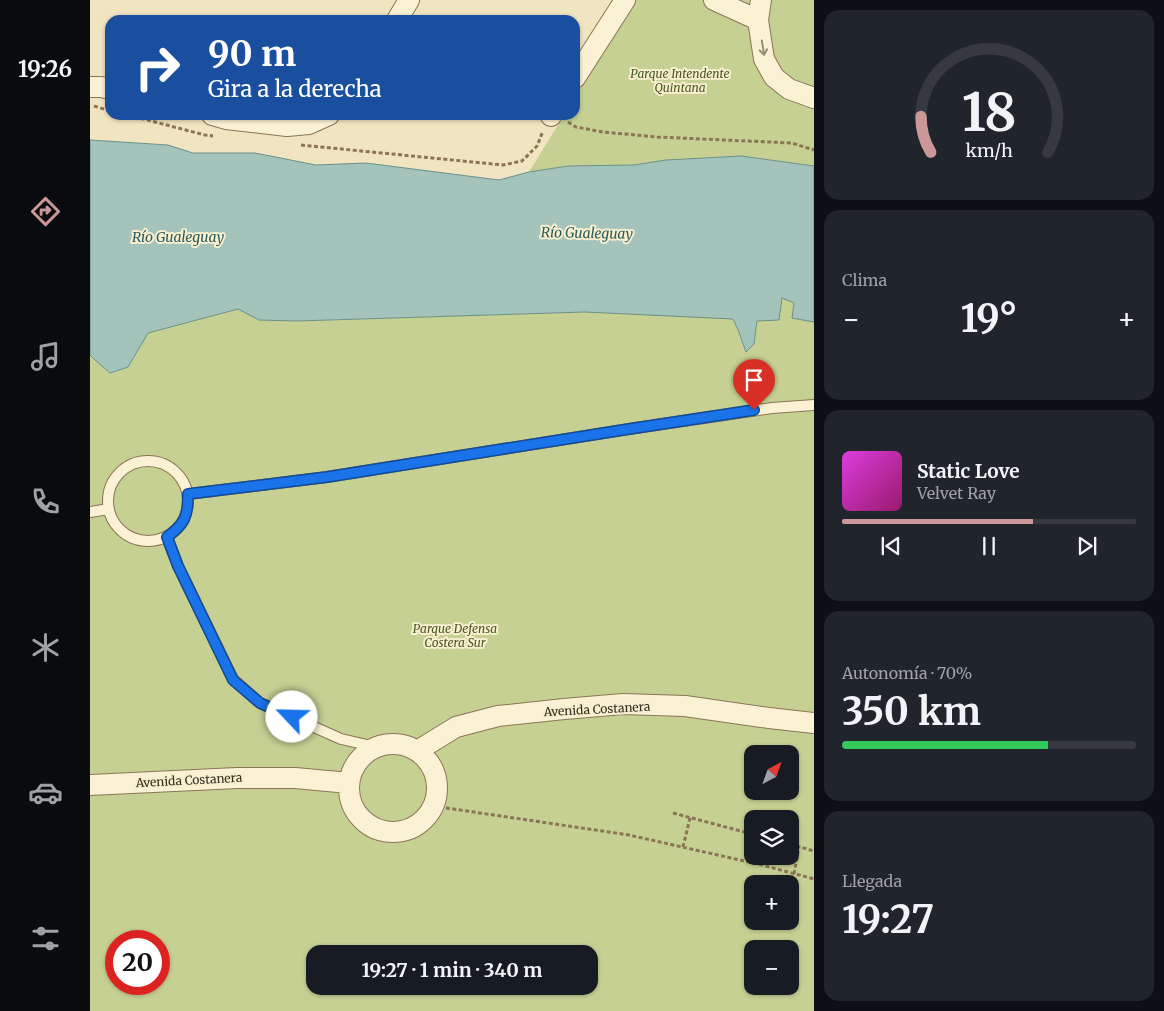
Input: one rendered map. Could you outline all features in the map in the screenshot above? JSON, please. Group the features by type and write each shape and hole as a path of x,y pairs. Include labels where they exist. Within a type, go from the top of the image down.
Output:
{"street":[{"path":"401,15 409,0"},
{"path":"580,70 625,0"},
{"path":"714,0 758,20"},
{"path":"761,0 758,20 764,59 774,77 789,89 814,98"},
{"path":"90,86 105,88"},
{"path":"235,120 287,126 309,124 318,120"},
{"name":"Avenida Costanera","path":"417,751 456,727 498,716 623,704 686,706 814,723"},
{"path":"390,744 404,745 417,751 434,770 437,783 434,806 426,817 415,826 402,831 388,832 375,828 363,821 354,810 349,797 351,772 357,761 376,747 390,744"},
{"name":"Avenida Costanera","path":"90,785 237,778 295,778 349,783"}],"lane":[{"path":"188,494 327,477 619,430 772,408 814,405"},
{"path":"153,461 165,465 176,472 184,482 188,494 188,507 184,519 177,530 167,537 156,541 143,541 131,538 121,531 113,521 109,509 108,497 112,484 118,474 128,466 140,462 153,461"},
{"path":"90,512 109,509"},
{"path":"167,537 178,566 233,680 260,703 341,739 376,747"}],"path":[{"path":"90,106 105,109"},
{"path":"147,120 215,136"},
{"path":"295,144 503,165 522,160 537,146 548,120"},
{"path":"566,120 576,127 603,132 657,137 792,143 814,150"},
{"path":"434,806 629,835 762,865 814,879"},
{"path":"673,813 744,832"},
{"path":"683,848 690,818"},
{"path":"799,847 814,851"},
{"path":"794,874 796,865"}],"green space":[{"name":"Parque Intendente Quintana","path":"635,0 814,0 814,166 741,156 666,160 634,165 568,166 529,172 561,120 580,120 580,89"},
{"name":"Parque Defensa Costera Sur","path":"782,298 794,303 792,318 814,322 814,1011 90,1011 90,355 110,373 128,367 148,333 238,309 259,320 296,321 585,312 733,319 739,332 754,344 757,321"}],"water":[{"name":"Río Gualeguay","path":"90,140 168,145 193,153 255,153 316,165 366,163 499,180 529,172 568,166 634,165 666,160 741,156 814,166 814,322 792,318 794,303 782,298 779,320 757,321 754,344 746,352 733,319 585,312 296,321 259,320 238,309 148,333 128,367 110,373 90,355"}],"route":[{"path":"292,717 260,703 233,680 178,566 167,537 177,530 184,519 188,507 188,494 327,477 754,410"}]}
